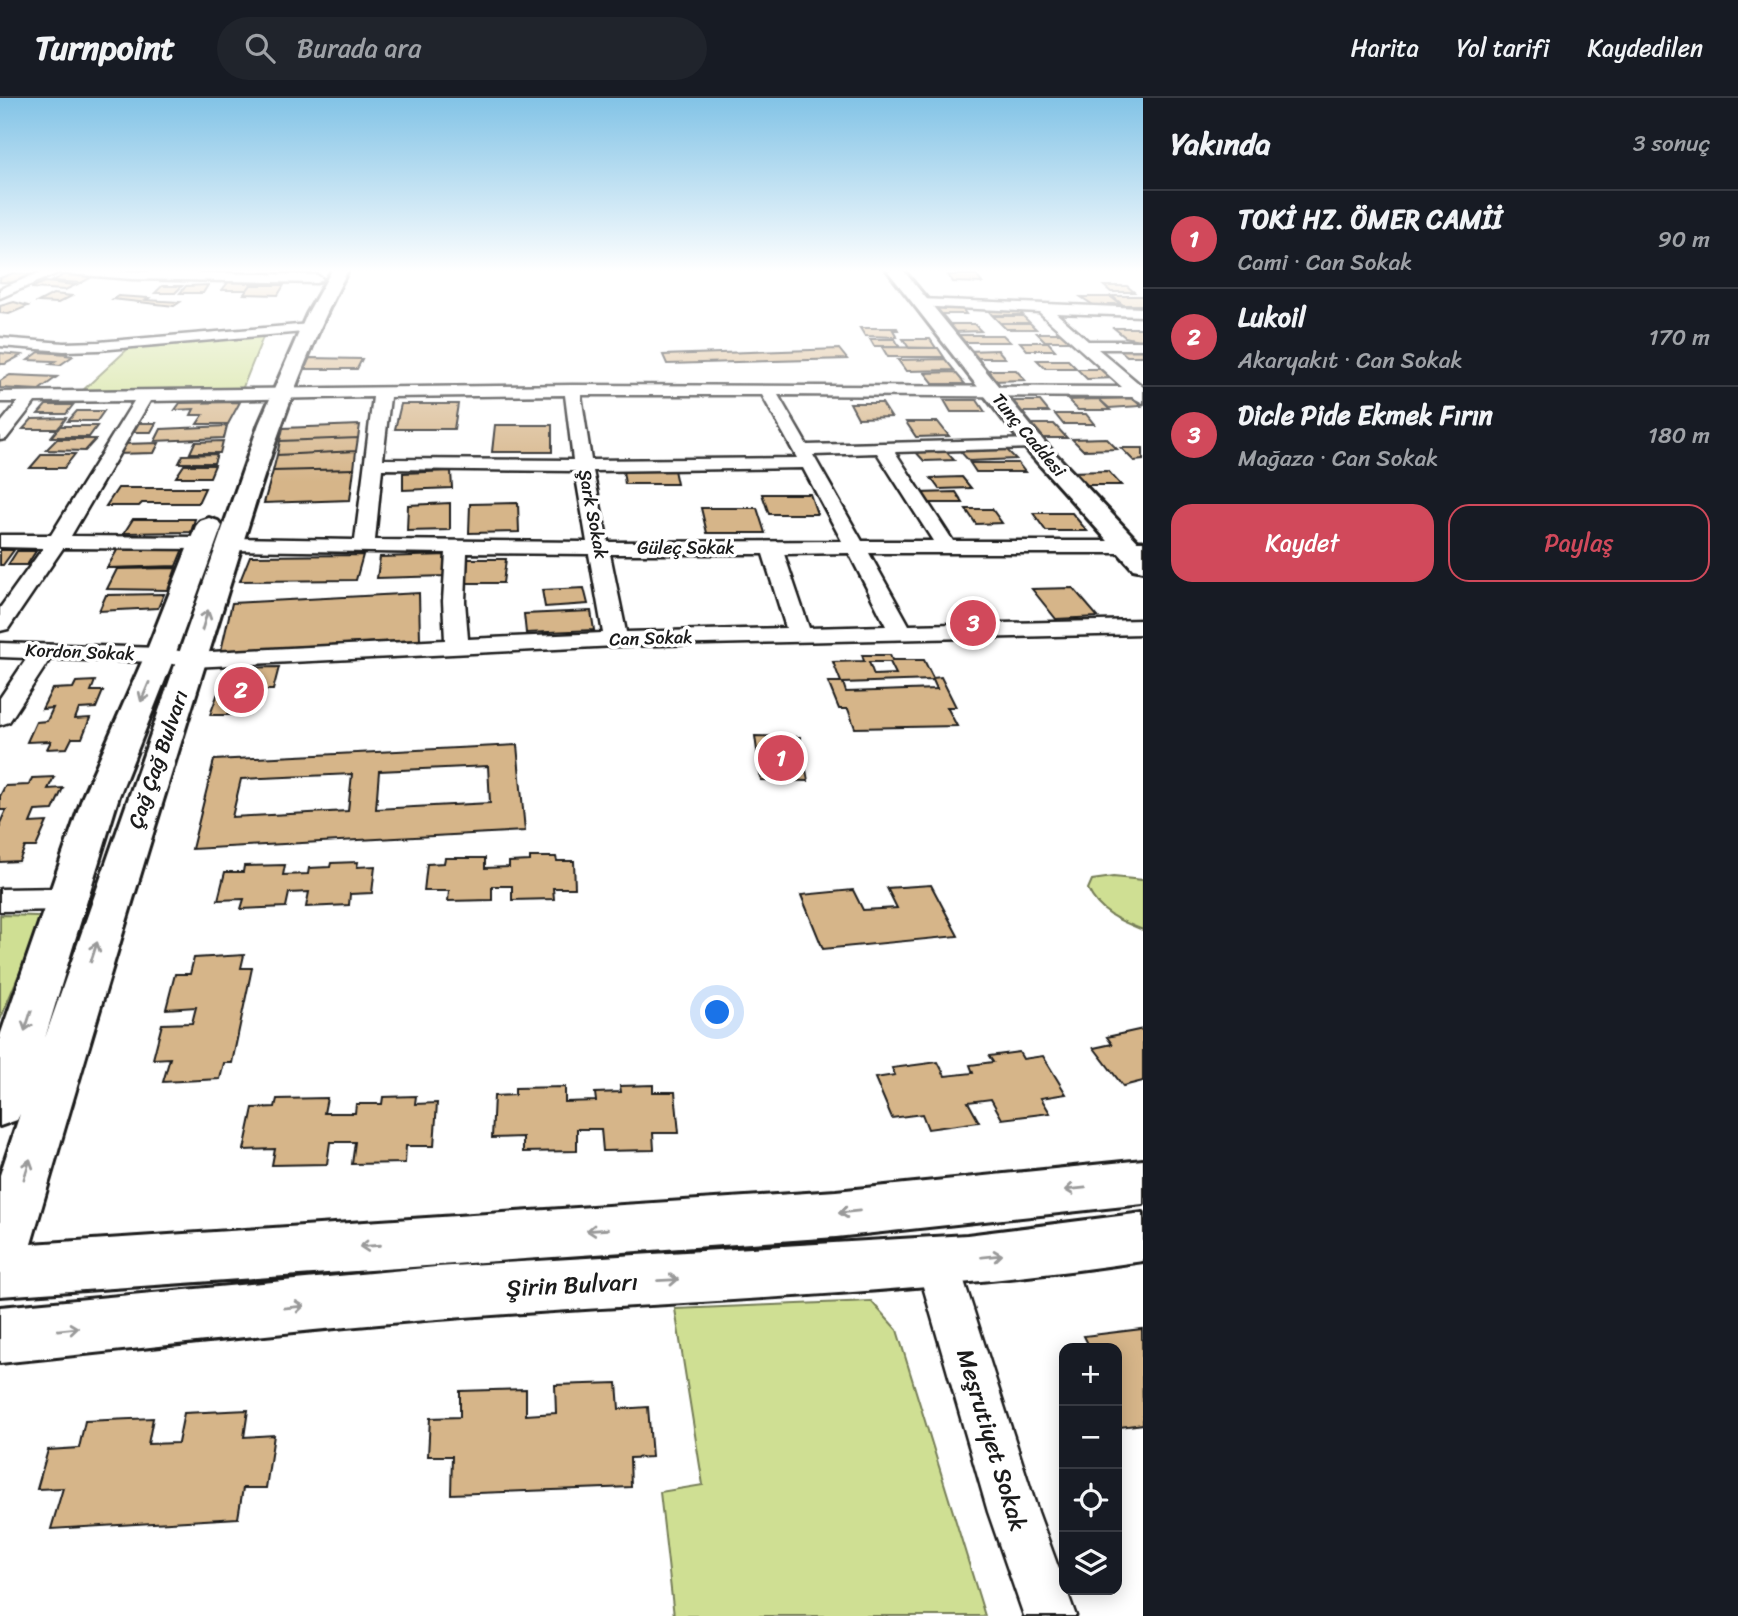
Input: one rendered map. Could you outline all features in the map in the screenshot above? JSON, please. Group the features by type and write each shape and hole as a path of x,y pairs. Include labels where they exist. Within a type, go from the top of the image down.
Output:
{"main road":[{"name":"Çağ Çağ Bulvarı","path":"0,1258 95,949 176,658 269,395 293,341"},
{"name":"Tunç Caddesi","path":"950,341 1033,443 1135,547 1143,563"},
{"name":"Çağ Çağ Bulvarı","path":"0,1105 101,796 176,658"},
{"path":"0,1271 836,1214 1143,1182"},
{"name":"Şirin Bulvarı","path":"0,1335 436,1293 937,1262 1082,1247 1143,1237"}],"street":[{"path":"0,342 64,348 159,341"},
{"path":"1080,341 1141,394"},
{"path":"1085,345 1143,345"},
{"path":"0,397 144,398 572,390 1141,394"},
{"name":"Şark Sokak","path":"572,390 583,466 601,548 616,639"},
{"path":"767,390 901,632"},
{"path":"364,546 382,393"},
{"path":"0,435 30,397"},
{"path":"0,624 57,542 144,398"},
{"path":"374,464 583,466 804,457 883,448 1033,443"},
{"path":"883,448 946,545"},
{"name":"Güleç Sokak","path":"0,541 601,548 946,545 1135,547"},
{"path":"457,547 454,601 457,647"},
{"path":"772,548 799,633"},
{"name":"Can Sokak","path":"176,658 799,633 1143,627"},
{"name":"Kordon Sokak","path":"0,650 176,658"},
{"path":"0,717 44,650"},
{"path":"0,900 67,899"},
{"name":"Meşrutiyet Sokak","path":"937,1262 1013,1512 1050,1616"}],"green space":[{"path":"180,341 261,341 241,392 81,392 132,345"},
{"path":"1113,877 1143,880 1143,930 1104,910 1088,889 1092,880"},
{"path":"0,915 39,916 38,929 0,1020"},
{"path":"871,1301 897,1330 985,1616 674,1616 660,1492 703,1485 675,1309"}],"building":[{"path":"871,341 896,341 899,346 874,346"},
{"path":"904,341 931,341 936,348 909,348"},
{"path":"959,341 1010,342 960,342"},
{"path":"1020,342 1048,342 1055,350 1027,350"},
{"path":"882,347 938,348 944,357 888,357"},
{"path":"1116,347 1143,347 1143,356 1127,356"},
{"path":"839,349 847,359 667,364 663,355"},
{"path":"998,350 1005,358 974,358 967,351"},
{"path":"39,352 73,356 60,365 50,364 55,361 28,360"},
{"path":"0,353 22,355 0,364"},
{"path":"310,358 362,359 357,369 303,369"},
{"path":"945,359 954,370 906,371 898,360"},
{"path":"1037,360 1068,360 1076,368 1045,368"},
{"path":"1077,369 1103,369 1114,378 1087,379"},
{"path":"983,370 1016,370 1025,380 992,381"},
{"path":"955,372 965,384 934,384 925,373"},
{"path":"10,375 57,377 39,390 0,388 0,381"},
{"path":"1132,398 1141,406 1109,408 1099,399"},
{"path":"1099,399 1110,410 1078,410 1068,400"},
{"path":"944,400 977,400 985,412 951,412"},
{"path":"1009,401 1040,401 1049,412 1016,412"},
{"path":"240,402 228,424 197,424 203,415 191,415 194,409 175,410 180,403"},
{"path":"850,403 882,403 891,417 858,418"},
{"path":"401,404 458,404 454,429 395,429"},
{"path":"46,405 73,405 66,414 38,414"},
{"path":"77,411 104,411 97,421 68,421"},
{"path":"1055,414 1086,414 1094,424 1063,424"},
{"path":"66,418 58,429 23,429 32,419"},
{"path":"906,422 938,422 949,436 916,437"},
{"path":"135,423 156,423 151,432 129,432"},
{"path":"1028,424 1054,424 1067,438 1040,438"},
{"path":"360,425 358,438 280,441 283,428"},
{"path":"495,425 552,425 552,452 492,452"},
{"path":"60,426 97,426 89,437 51,437"},
{"path":"227,426 224,438 155,441 161,429"},
{"path":"358,438 356,451 277,455 280,441"},
{"path":"1106,438 1117,449 1083,450 1072,439"},
{"path":"57,439 96,439 85,451 46,450"},
{"path":"223,441 220,453 190,453 195,442"},
{"path":"159,443 154,453 116,454 122,444"},
{"path":"943,448 954,460 924,461 914,450"},
{"path":"1005,448 1016,459 969,461 959,450"},
{"path":"1121,448 1143,448 1143,460 1134,461"},
{"path":"356,451 354,469 273,471 277,455"},
{"path":"42,454 75,454 64,468 30,468"},
{"path":"217,454 214,463 179,463 183,455"},
{"path":"970,463 1018,463 1025,472 976,472"},
{"path":"184,465 215,465 210,477 176,477"},
{"path":"354,469 350,500 264,503 273,471"},
{"path":"674,470 677,484 625,484 623,471"},
{"path":"451,471 452,488 403,490 403,473"},
{"path":"1108,471 1121,485 1081,485 1069,472"},
{"path":"962,477 971,488 939,489 931,478"},
{"path":"118,488 205,488 198,503 106,506"},
{"path":"956,492 963,503 925,503 918,493"},
{"path":"762,494 810,494 817,514 769,514"},
{"path":"450,503 450,530 407,531 408,505"},
{"path":"518,503 519,532 469,533 470,504"},
{"path":"701,508 757,508 765,533 707,533"},
{"path":"966,509 992,509 1002,523 976,524"},
{"path":"1033,513 1072,513 1087,531 1046,531"},
{"path":"133,519 195,519 191,532 124,533"},
{"path":"185,544 176,566 107,568 120,545"},
{"path":"0,550 14,550 3,565 0,565"},
{"path":"17,551 36,551 27,565 8,565"},
{"path":"363,555 356,580 240,581 250,556"},
{"path":"448,555 447,576 377,578 380,557"},
{"path":"465,559 506,559 503,583 461,583"},
{"path":"176,568 168,590 107,589 117,569"},
{"path":"584,588 588,604 545,607 542,590"},
{"path":"1073,588 1098,617 1056,619 1032,589"},
{"path":"419,593 420,640 221,651 232,603"},
{"path":"164,594 158,608 99,611 106,595"},
{"path":"591,611 594,630 526,633 524,614"},
{"path":"862,655 890,655 892,660 924,660 933,678 941,677 956,707 947,707 957,726 855,728 848,709 839,709 828,682 841,682 833,662 864,661","holes":["869,662 890,662 896,674 874,675","933,680 937,689 846,692 843,683"]},
{"path":"279,667 273,690 257,690 249,715 210,715 227,668"},
{"path":"95,681 91,691 103,691 96,708 79,709 75,719 90,718 82,738 72,738 67,748 47,749 51,741 27,742 36,722 47,721 53,708 42,709 52,689 73,688 76,682"},
{"path":"755,736 800,737 808,781 761,780"},
{"path":"517,745 525,831 192,849 214,760","holes":["488,766 490,803 376,809 379,771","352,774 348,811 232,817 241,779"]},
{"path":"54,777 48,789 63,788 53,810 35,811 30,823 47,822 36,847 25,847 19,861 0,862 0,823 6,810 0,810 0,796 5,786 29,785 32,778"},
{"path":"530,857 556,857 557,861 574,861 575,888 553,888 554,899 512,900 512,886 492,886 492,900 448,901 449,891 424,891 427,864 444,863 445,858 485,858 485,868 509,867 509,862 530,861"},
{"path":"358,862 357,867 375,866 372,893 350,894 349,905 306,907 309,892 289,893 286,907 241,909 244,899 218,900 225,872 243,872 244,866 285,865 283,875 308,874 309,868 330,867 331,863"},
{"path":"931,885 958,936 823,949 801,895 853,890 863,910 897,908 887,888"},
{"path":"244,955 241,968 252,968 232,1063 224,1063 220,1079 163,1082 170,1058 153,1059 162,1024 192,1023 196,1007 166,1009 175,974 190,974 194,958"},
{"path":"1143,1029 1143,1081 1123,1086 1094,1048 1112,1044 1107,1037"},
{"path":"1019,1052 1023,1059 1043,1056 1066,1094 1041,1098 1050,1113 1002,1119 991,1099 968,1102 979,1122 928,1129 922,1114 892,1118 875,1078 895,1075 892,1068 938,1062 945,1076 973,1073 970,1065 993,1062 989,1056"},
{"path":"653,1085 653,1092 675,1092 679,1133 653,1133 654,1150 603,1151 601,1129 577,1129 577,1151 523,1152 523,1137 492,1138 494,1096 515,1095 515,1088 565,1087 565,1102 596,1101 595,1093 621,1092 620,1086"},
{"path":"416,1096 415,1104 437,1103 434,1146 406,1146 405,1163 352,1164 355,1142 330,1142 327,1164 272,1165 275,1149 244,1150 253,1108 275,1107 277,1099 327,1098 324,1113 355,1113 356,1104 382,1104 383,1097"},
{"path":"1142,1329 1143,1424 1122,1427 1122,1343 1088,1343 1084,1336"},
{"path":"617,1383 619,1409 648,1407 652,1457 630,1458 631,1487 451,1494 452,1456 428,1456 430,1418 460,1417 460,1391 526,1389 526,1415 556,1413 555,1385"},
{"path":"248,1410 244,1437 274,1435 266,1488 243,1488 238,1518 51,1529 63,1488 37,1489 48,1450 79,1448 85,1421 153,1418 148,1444 178,1443 184,1413"}],"place":[{"name":"Dicle Pide Ekmek Fırın","path":"973,623"},
{"name":"Lukoil","path":"241,690"},
{"name":"TOKİ HZ. ÖMER CAMİİ","path":"781,758"}]}
